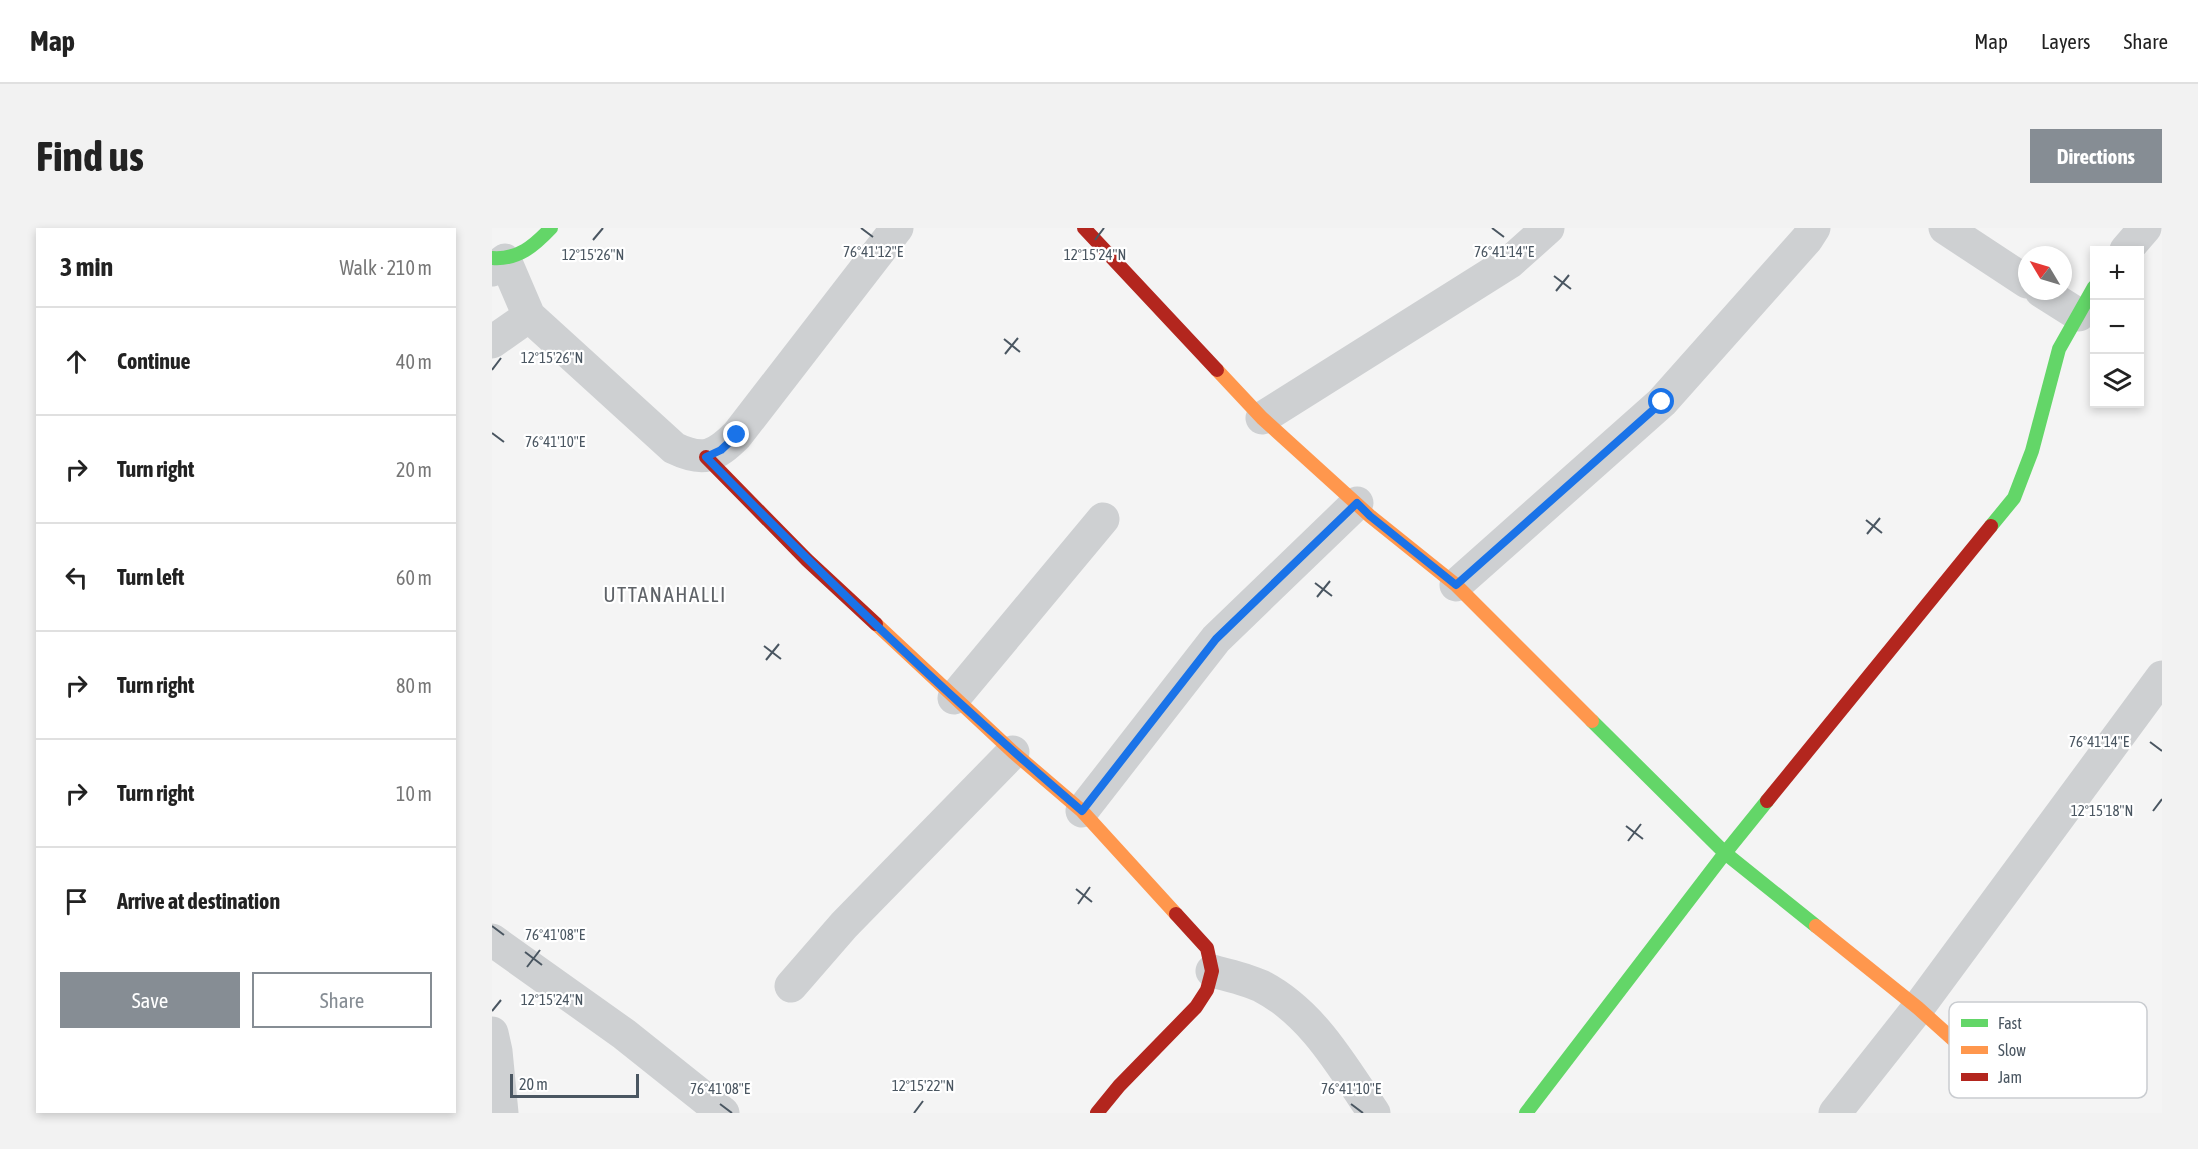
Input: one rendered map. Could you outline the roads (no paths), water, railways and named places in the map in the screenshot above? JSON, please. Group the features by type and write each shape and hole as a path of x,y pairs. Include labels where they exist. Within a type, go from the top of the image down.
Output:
{"street":[{"path":"551,228 536,244 520,255 496,263 529,316 674,448 689,456 706,457 721,450 737,435 897,228"},
{"path":"1084,228 1262,418 1370,516 1456,585 1725,853 1918,1008 1949,1036"},
{"path":"1262,418 1510,262 1548,228"},
{"path":"1456,585 1662,402 1807,239 1814,228"},
{"path":"1945,228 2018,276"},
{"path":"2129,246 2145,228"},
{"path":"1526,1113 1725,853 2014,498 2032,451 2059,349 2090,294"},
{"path":"2056,300 2079,315"},
{"path":"492,342 529,316"},
{"path":"706,457 807,560 1013,752 1082,811 1207,948 1212,971 1207,990 1196,1007 1119,1086 1097,1113"},
{"path":"1082,811 1216,639 1357,503"},
{"path":"954,698 1103,519"},
{"path":"1835,1113 1918,1008 2162,677"},
{"path":"791,986 844,925 1013,752"},
{"path":"492,940 624,1034 723,1113"},
{"path":"1212,971 1259,985 1289,1003 1316,1030 1374,1113"},
{"path":"492,1033 502,1113"}],"district":[{"name":"UTTANAHALLI","path":"665,594"}]}
